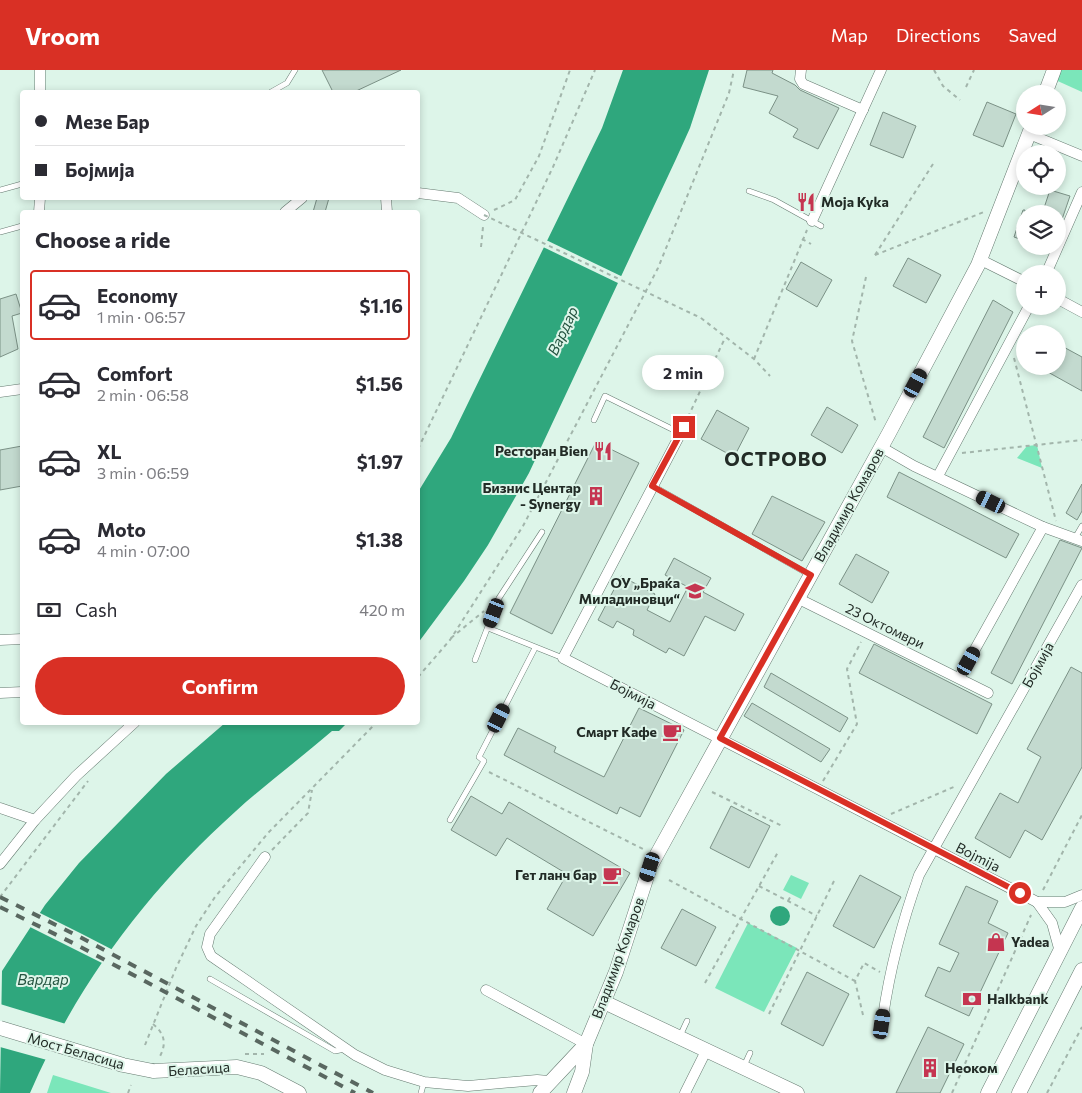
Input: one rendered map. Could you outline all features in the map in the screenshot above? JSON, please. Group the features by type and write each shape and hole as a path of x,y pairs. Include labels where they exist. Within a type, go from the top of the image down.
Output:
{"street":[{"path":"40,70 40,90"},
{"path":"801,70 800,79 803,84 863,110"},
{"path":"816,223 881,70"},
{"path":"1048,85 1054,70"},
{"name":"Владимир Комаров","path":"574,1093 582,1072 586,1044 604,1002 650,867 798,599 980,260 1029,135"},
{"path":"1041,135 1082,156"},
{"path":"1050,265 1082,192"},
{"path":"420,193 458,198 484,215"},
{"path":"287,210 300,200"},
{"path":"980,260 1016,278"},
{"path":"1066,303 1082,312"},
{"path":"938,476 1024,315"},
{"path":"0,392 20,390"},
{"path":"563,658 682,430"},
{"path":"881,446 914,466 1043,526 1079,539"},
{"path":"959,678 1043,526"},
{"name":"Бојмија","path":"882,1024 889,976 905,913 920,875 1082,585"},
{"name":"23 Октомври","path":"798,599 988,693"},
{"path":"0,640 20,639"},
{"name":"Бојмија","path":"563,658 632,696 720,738 934,850"},
{"path":"0,693 20,692"},
{"path":"0,864 35,820 76,776 132,725"},
{"path":"0,808 35,820"},
{"name":"Bojmija","path":"934,850 1037,902"},
{"path":"265,857 210,934 206,947 211,956 345,1049 385,1070 424,1082 468,1086 537,1080 549,1082"},
{"path":"1037,902 1066,902 1082,895"},
{"path":"1037,902 1052,923 1060,952"},
{"path":"988,1093 1082,908"},
{"path":"1019,1093 1082,970"},
{"path":"486,990 586,1044"},
{"path":"604,1002 744,1066 796,1093"},
{"name":"Мост Беласица","path":"0,1028 123,1065 153,1071"},
{"name":"Владимир Комаров","path":"540,1093 586,1044"},
{"path":"685,1093 707,1049"},
{"name":"Беласица","path":"153,1071 231,1066 261,1073 299,1093"}],"lane":[{"path":"275,90 287,83 295,70"},
{"path":"0,190 20,185"},
{"path":"749,191 774,200 816,223"},
{"path":"0,232 20,227"},
{"path":"594,420 605,396 682,430"},
{"path":"652,486 811,575"},
{"path":"1079,539 1082,526"},
{"path":"475,660 499,598 542,532"},
{"path":"488,628 563,658"},
{"path":"450,820 484,761 479,757 535,648"},
{"path":"210,979 335,1051 345,1049"},
{"path":"680,1036 687,1021"},
{"path":"744,1066 750,1053"},
{"path":"421,1093 424,1082"}],"path":[{"path":"484,215 515,200 539,156 570,70"},
{"path":"420,445 553,166 594,70"},
{"path":"420,675 450,640 523,526 658,268 729,93 734,70"},
{"path":"934,70 943,86 960,100"},
{"path":"966,87 974,70"},
{"path":"933,164 874,255 1000,206"},
{"path":"481,247 484,215"},
{"path":"484,215 701,318 754,359 770,376"},
{"path":"754,359 802,240 816,223"},
{"path":"802,240 811,244"},
{"path":"866,277 852,341 876,423"},
{"path":"682,430 725,338"},
{"path":"1010,341 1059,532"},
{"path":"950,454 1082,440"},
{"path":"450,640 499,598"},
{"path":"818,789 857,724 847,669 867,632"},
{"path":"480,768 656,856"},
{"path":"878,820 976,777"},
{"path":"0,897 89,780"},
{"path":"265,857 308,813 312,790"},
{"path":"712,792 782,826"},
{"path":"952,1093 1037,902 1082,815"},
{"path":"705,983 778,852"},
{"path":"669,880 855,981"},
{"path":"769,1014 834,881"},
{"path":"759,886 817,916"},
{"path":"788,901 792,894"},
{"path":"863,1015 855,981 864,963 889,976"},
{"path":"152,1023 165,1040 164,1049 159,1058"},
{"path":"1047,1093 1082,1027"},
{"path":"245,1054 264,1054"},
{"path":"128,1093 131,1085"}],"shaded area":[{"path":"1054,70 1082,70 1082,92 1051,78"},
{"path":"1037,445 1042,468 1017,458 1027,446"},
{"path":"791,875 809,883 801,899 783,890"},
{"path":"748,923 797,948 764,1012 715,988"},
{"path":"53,1075 111,1093 47,1093"}],"water":[{"name":"Вардар","path":"623,70 709,70 690,128 529,473 488,545 420,640 420,489 451,438 602,128"},
{"name":"Вардар","path":"223,725 345,725 339,731 332,731 236,811 173,873 118,941 93,977 70,1014 30,1093 0,1093 2,971 45,905 79,863 166,774"},
{"path":"780,906 787,909 790,916 787,923 780,926 773,923 770,916 773,909"}],"pier":[{"path":"544,239 623,277 620,284 541,246"},
{"path":"38,912 113,950 104,964 28,926"},
{"path":"0,1004 66,1024 47,1060 0,1047"}],"building":[{"path":"322,70 401,70 358,90 332,90"},
{"path":"747,70 773,70 772,73 795,85 800,90 839,108 818,149 793,137 798,129 769,113 778,96 743,87"},
{"path":"987,102 1016,114 1003,147 973,135"},
{"path":"883,112 916,126 903,158 870,145"},
{"path":"1048,195 1070,196 1066,208 1066,205 1045,205"},
{"path":"316,200 328,200 326,210 314,210"},
{"path":"908,258 941,275 926,303 893,286"},
{"path":"801,262 832,280 817,307 786,289"},
{"path":"16,294 20,314 12,316 18,349 0,357 0,299"},
{"path":"993,300 1013,312 944,448 923,437"},
{"path":"1066,348 1082,357 1082,391 1053,375 1066,375"},
{"path":"827,407 858,425 842,453 811,435"},
{"path":"717,410 749,428 734,457 701,439"},
{"path":"596,442 639,463 552,634 510,613"},
{"path":"20,446 20,486 0,490 0,450"},
{"path":"899,472 1019,534 1006,558 887,497"},
{"path":"1082,484 1082,511 1077,520 1066,513"},
{"path":"772,496 825,522 802,561 752,534"},
{"path":"1060,540 1082,548 1012,684 991,673"},
{"path":"856,554 889,572 872,603 839,584"},
{"path":"674,558 711,578 703,592 744,614 735,631 705,616 684,656 669,648 666,653 633,635 634,630 617,621 613,628 598,620 621,576 655,594 647,610 670,622 688,587 665,575"},
{"path":"874,644 992,704 977,734 859,673"},
{"path":"1071,667 1082,673 1082,767 1042,840 1025,830 1010,858 975,838 1000,793 1018,803 1041,757 1027,749"},
{"path":"771,673 848,718 840,732 764,687"},
{"path":"752,703 830,749 821,762 744,716"},
{"path":"639,708 684,730 640,817 620,807 617,814 504,755 518,728 556,747 554,752 604,777"},
{"path":"471,796 502,814 509,802 630,873 593,936 547,909 567,874 507,838 496,856 451,830"},
{"path":"731,806 770,826 749,868 710,848"},
{"path":"860,875 901,897 874,948 833,926"},
{"path":"966,886 998,901 988,923 1008,933 969,1016 925,996 938,967 950,972 959,953 939,944"},
{"path":"682,909 716,927 696,966 661,948"},
{"path":"807,972 849,994 823,1046 781,1024"},
{"name":"Неоком","path":"928,1027 964,1044 940,1093 896,1093"}],"railway":[{"path":"0,897 78,936 373,1093"},
{"path":"0,907 75,944 355,1093"}],"place":[{"name":"Moja Kyka","path":"806,202"},
{"name":"Ресторан Bien","path":"603,451"},
{"name":"Бизнис Центар - Synergy","path":"596,496"},
{"name":"ОУ „Браќа Миладиновци“","path":"695,591"},
{"name":"Смарт Кафе","path":"672,732"},
{"name":"Гет ланч бар","path":"612,875"},
{"name":"Yadea","path":"996,942"},
{"name":"Halkbank","path":"972,999"},
{"name":"Неоком","path":"930,1068"}],"district":[{"name":"ОСТРОВО","path":"776,459"}],"route":[{"path":"684,427 652,486 811,575 720,738 1020,893"}]}
